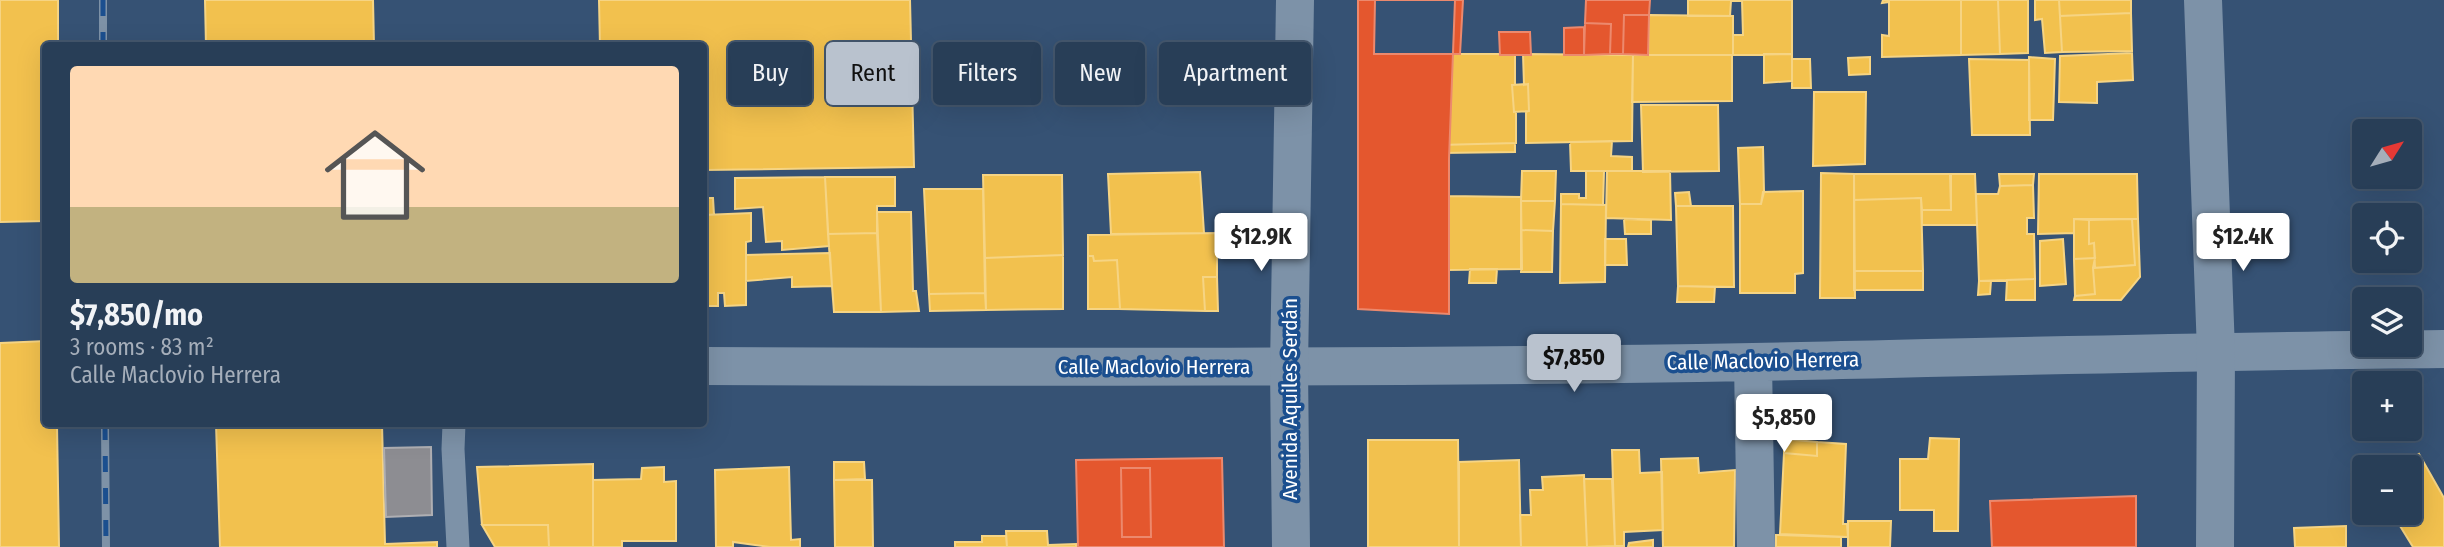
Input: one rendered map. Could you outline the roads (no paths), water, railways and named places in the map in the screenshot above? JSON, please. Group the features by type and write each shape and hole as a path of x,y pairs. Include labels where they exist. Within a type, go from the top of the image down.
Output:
{"street":[{"name":"Avenida Aquiles Serdán","path":"1291,547 1289,368 1296,0"},
{"path":"2203,0 2216,351 2216,547"},
{"name":"Calle Maclovio Herrera","path":"707,366 1289,368 2444,349"},
{"path":"1753,362 1756,547"}],"lane":[{"path":"454,427 458,547"}],"railway":[{"path":"103,0 103,42"},
{"path":"105,427 106,547"}]}
